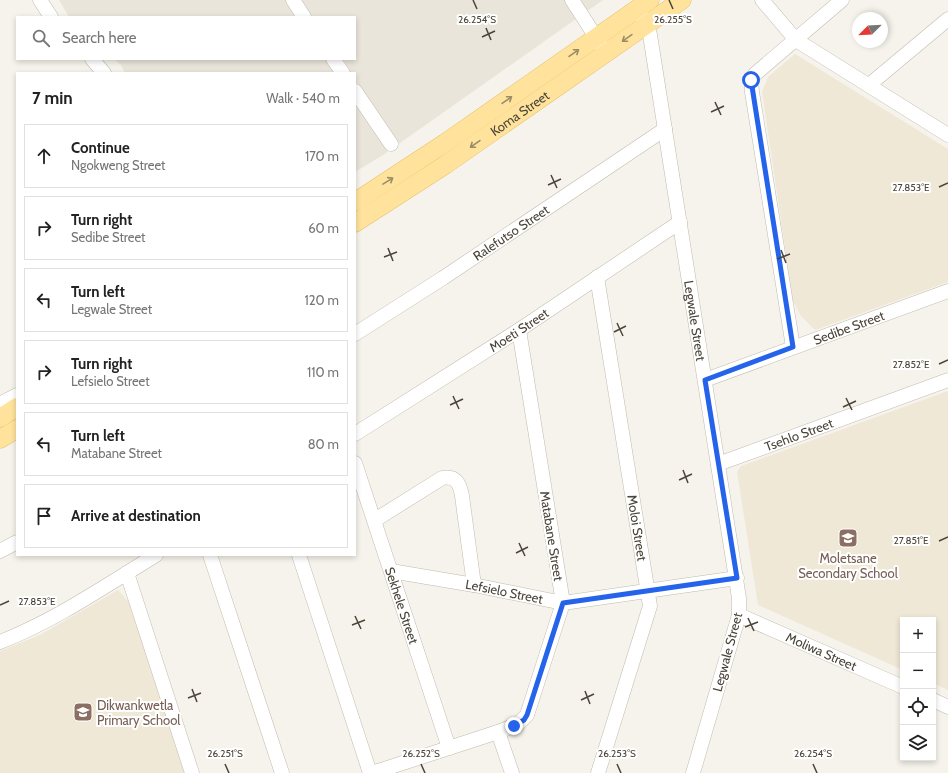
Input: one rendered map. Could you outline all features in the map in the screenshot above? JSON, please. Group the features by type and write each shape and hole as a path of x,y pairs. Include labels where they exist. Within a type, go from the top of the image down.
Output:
{"main road":[{"name":"Koma Street","path":"356,222 445,165 682,0"},
{"name":"Koma Street","path":"356,201 439,147 643,5"},
{"path":"0,418 16,408"},
{"path":"0,439 16,430"}],"street":[{"path":"40,0 50,16"},
{"path":"293,0 303,16"},
{"path":"572,0 606,53"},
{"path":"762,0 796,40 947,134"},
{"path":"793,347 751,80 755,74 842,0"},
{"name":"Legwale Street","path":"643,5 665,130 737,578 739,615 693,773"},
{"path":"869,85 948,19"},
{"path":"93,60 103,72"},
{"path":"334,60 342,72"},
{"path":"356,92 391,144"},
{"name":"Ralefutso Street","path":"356,333 443,278 665,130"},
{"name":"Moeti Street","path":"356,433 519,330 680,222"},
{"name":"Moloi Street","path":"597,277 650,606 598,773"},
{"name":"Sedibe Street","path":"705,380 948,291"},
{"name":"Matabane Street","path":"371,773 498,732 518,724 527,715 563,603 519,330"},
{"name":"Tsehlo Street","path":"718,464 948,380"},
{"path":"0,404 16,395"},
{"name":"Sekhele Street","path":"356,466 449,748"},
{"path":"374,520 442,478 450,477 455,480 459,484 462,496 474,585"},
{"path":"0,551 16,543"},
{"path":"0,642 40,624 154,556"},
{"path":"210,556 282,773"},
{"path":"298,556 371,773"},
{"name":"Lefsielo Street","path":"391,571 474,585 563,603 737,578"},
{"path":"127,572 192,773"},
{"name":"Moliwa Street","path":"739,615 900,686"},
{"path":"936,701 948,707"},
{"path":"498,732 512,773"}],"shaded area":[{"path":"59,0 603,0 383,155 356,171 356,72 124,72 121,65 115,60 356,60 356,16 68,16"},
{"path":"795,54 948,149 948,282 815,330 801,316 793,301 762,92 768,77"},
{"name":"Moletsane Secondary School","path":"948,391 948,690 936,684 936,617 900,617 900,669 758,605 737,472 741,466"},
{"name":"Dikwankwetla Primary School","path":"118,590 132,606 186,773 0,773 0,651 40,635"}],"place":[{"name":"Moletsane Secondary School","path":"848,538"},
{"name":"Dikwankwetla Primary School","path":"83,712"}],"route":[{"path":"514,726 524,720 527,715 563,603 737,578 705,380 793,347 751,80"}]}
